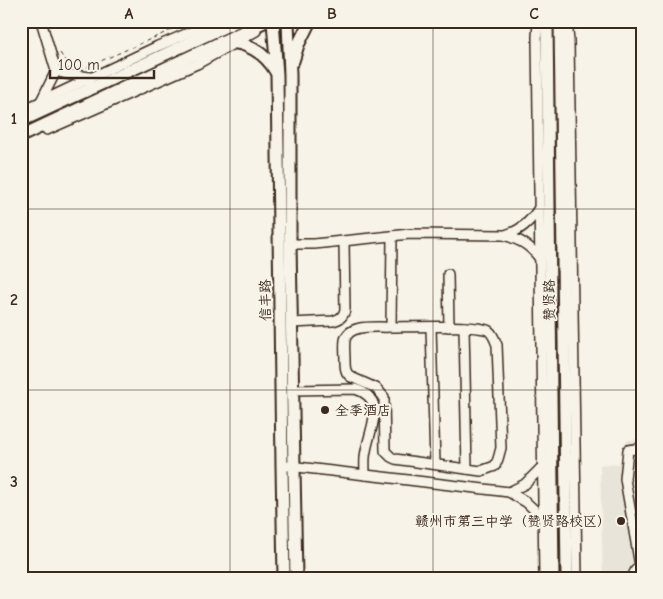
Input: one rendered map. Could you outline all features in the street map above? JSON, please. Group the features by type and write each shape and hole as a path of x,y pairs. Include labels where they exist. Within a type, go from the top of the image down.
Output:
{"main road":[{"path":"21,121 221,24 237,21"},
{"name":"信丰路","path":"288,21 296,578"},
{"path":"290,75 298,45 310,21"},
{"name":"赞贤路","path":"547,21 554,578"},
{"path":"21,136 222,42 273,22"},
{"name":"信丰路","path":"273,22 277,75 284,578"},
{"name":"赞贤路","path":"562,22 567,578"},
{"path":"222,42 235,42 248,46 260,53 270,63 277,75"}],"street":[{"path":"40,21 56,71 41,102"},
{"path":"538,21 544,578"},
{"path":"21,141 197,64 273,22"},
{"path":"562,22 569,41 577,578"},
{"path":"21,111 158,46 221,24"},
{"path":"56,71 91,77"},
{"path":"290,244 314,244 410,234 503,235 522,228 532,219 539,208"},
{"path":"503,235 527,244 540,259"},
{"path":"391,327 392,236"},
{"path":"292,323 333,321 343,316 345,310 344,241"},
{"path":"448,274 449,327"},
{"path":"431,327 435,464"},
{"path":"431,327 464,327 488,330 497,344 501,448 494,466 481,471 391,457 385,451 384,398 376,388 348,375 345,369 345,341 348,334 357,328 431,327"},
{"path":"464,327 467,469"},
{"path":"293,390 355,389 369,395 373,401 374,412 366,451 365,475"},
{"path":"633,578 634,571 641,565 625,479 628,450 642,448"},
{"path":"282,466 509,492 526,502 543,518"},
{"path":"509,492 525,484 542,467"}],"path":[{"path":"59,52 70,64 78,67 87,67 192,21"}],"shaded area":[{"name":"赣州市第三中学（赞贤路校区）","path":"642,439 642,578 603,578 600,465 624,463 627,440"}],"place":[{"name":"全季酒店","path":"325,410"},
{"name":"赣州市第三中学（赞贤路校区）","path":"621,521"}]}
